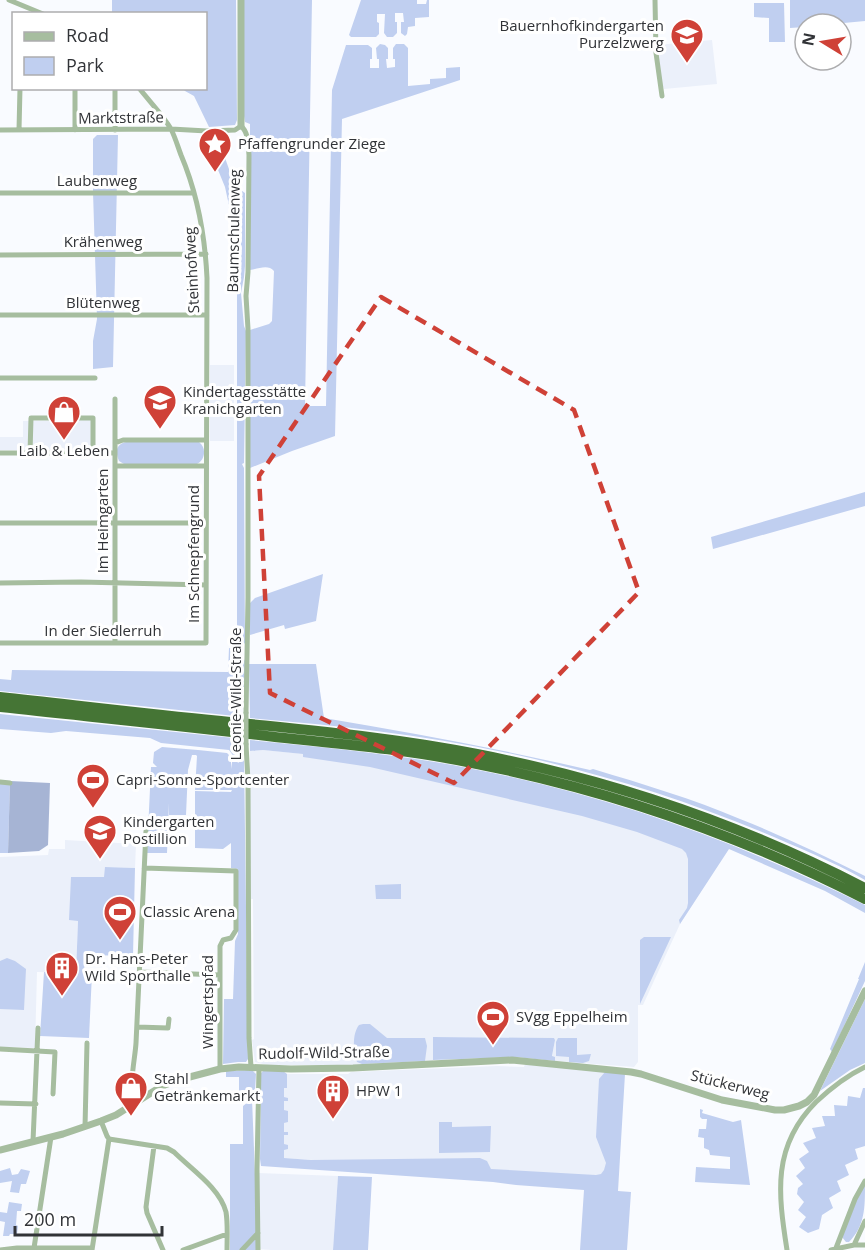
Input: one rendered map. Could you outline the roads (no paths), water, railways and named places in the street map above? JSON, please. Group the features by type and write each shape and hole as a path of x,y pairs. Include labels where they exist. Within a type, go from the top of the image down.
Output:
{"highway":[{"path":"0,697 374,738 512,761 601,784 680,809 810,861 865,888"},
{"path":"0,707 377,748 443,757 509,771 598,793 700,826 785,860 865,899"}],"street":[{"path":"9,0 30,11"},
{"name":"Baumschulenweg","path":"241,0 241,126 247,135 249,155 246,296 248,465"},
{"path":"655,0 656,53 662,96"},
{"path":"19,130 20,90"},
{"path":"75,90 75,130"},
{"path":"115,90 115,130"},
{"name":"Steinhofweg","path":"141,90 171,129 185,163 201,220 206,254 206,466"},
{"name":"Marktstraße","path":"0,130 232,130 241,126"},
{"name":"Laubenweg","path":"0,193 194,193"},
{"name":"Krähenweg","path":"0,255 206,254"},
{"name":"Blütenweg","path":"0,315 207,315"},
{"path":"0,378 95,378"},
{"name":"Im Heimgarten","path":"115,399 115,643"},
{"path":"30,453 31,418 93,418 93,453"},
{"path":"115,443 123,440 206,440"},
{"path":"0,453 115,453"},
{"name":"Leonie-Wild-Straße","path":"248,465 246,744 249,1038 255,1068 258,1250"},
{"path":"115,466 206,466"},
{"name":"Im Schnepfengrund","path":"206,466 206,643"},
{"path":"0,523 206,523"},
{"path":"0,583 115,582 206,585"},
{"name":"In der Siedlerruh","path":"0,643 206,643"},
{"path":"0,782 10,783"},
{"path":"135,1102 133,1096 146,831"},
{"name":"Wingertspfad","path":"144,868 236,871 236,930 231,938 223,940 220,946 220,1070"},
{"path":"140,972 220,975"},
{"name":"Stückerweg","path":"663,1080 701,1094 743,1105 776,1110 800,1106 814,1095 865,991"},
{"path":"137,1027 168,1028 169,1019"},
{"path":"33,1142 38,1028"},
{"path":"85,1127 87,1043"},
{"path":"0,1049 55,1052 53,1094"},
{"name":"Rudolf-Wild-Straße","path":"0,1150 85,1127 116,1115 162,1086 220,1070 353,1068 512,1060 630,1072 663,1080"},
{"path":"787,1250 780,1179 785,1151 792,1133 802,1118 831,1088 865,1067"},
{"path":"0,1103 36,1104"},
{"path":"101,1121 109,1139 167,1148 174,1152 220,1197 226,1213 227,1250"},
{"path":"34,1249 51,1137"},
{"path":"0,1250 92,1249 109,1139"},
{"path":"154,1146 146,1207 163,1250"},
{"path":"833,1249 865,1181"},
{"path":"854,1245 865,1221"},
{"path":"242,1250 258,1233"},
{"path":"183,1250 227,1234"},
{"path":"833,1249 865,1245"}],"place":[{"name":"Bauernhofkindergarten Purzelzwerg","path":"687,64"},
{"name":"Pfaffengrunder Ziege","path":"215,173"},
{"name":"Kindertagesstätte Kranichgarten","path":"160,430"},
{"name":"Laib & Leben","path":"64,441"},
{"name":"Capri-Sonne-Sportcenter","path":"93,809"},
{"name":"Kindergarten Postillion","path":"100,860"},
{"name":"Classic Arena","path":"120,941"},
{"name":"Dr. Hans-Peter Wild Sporthalle","path":"62,997"},
{"name":"SVgg Eppelheim","path":"493,1046"},
{"name":"Stahl Getränkemarkt","path":"131,1117"},
{"name":"HPW 1","path":"333,1120"}]}
